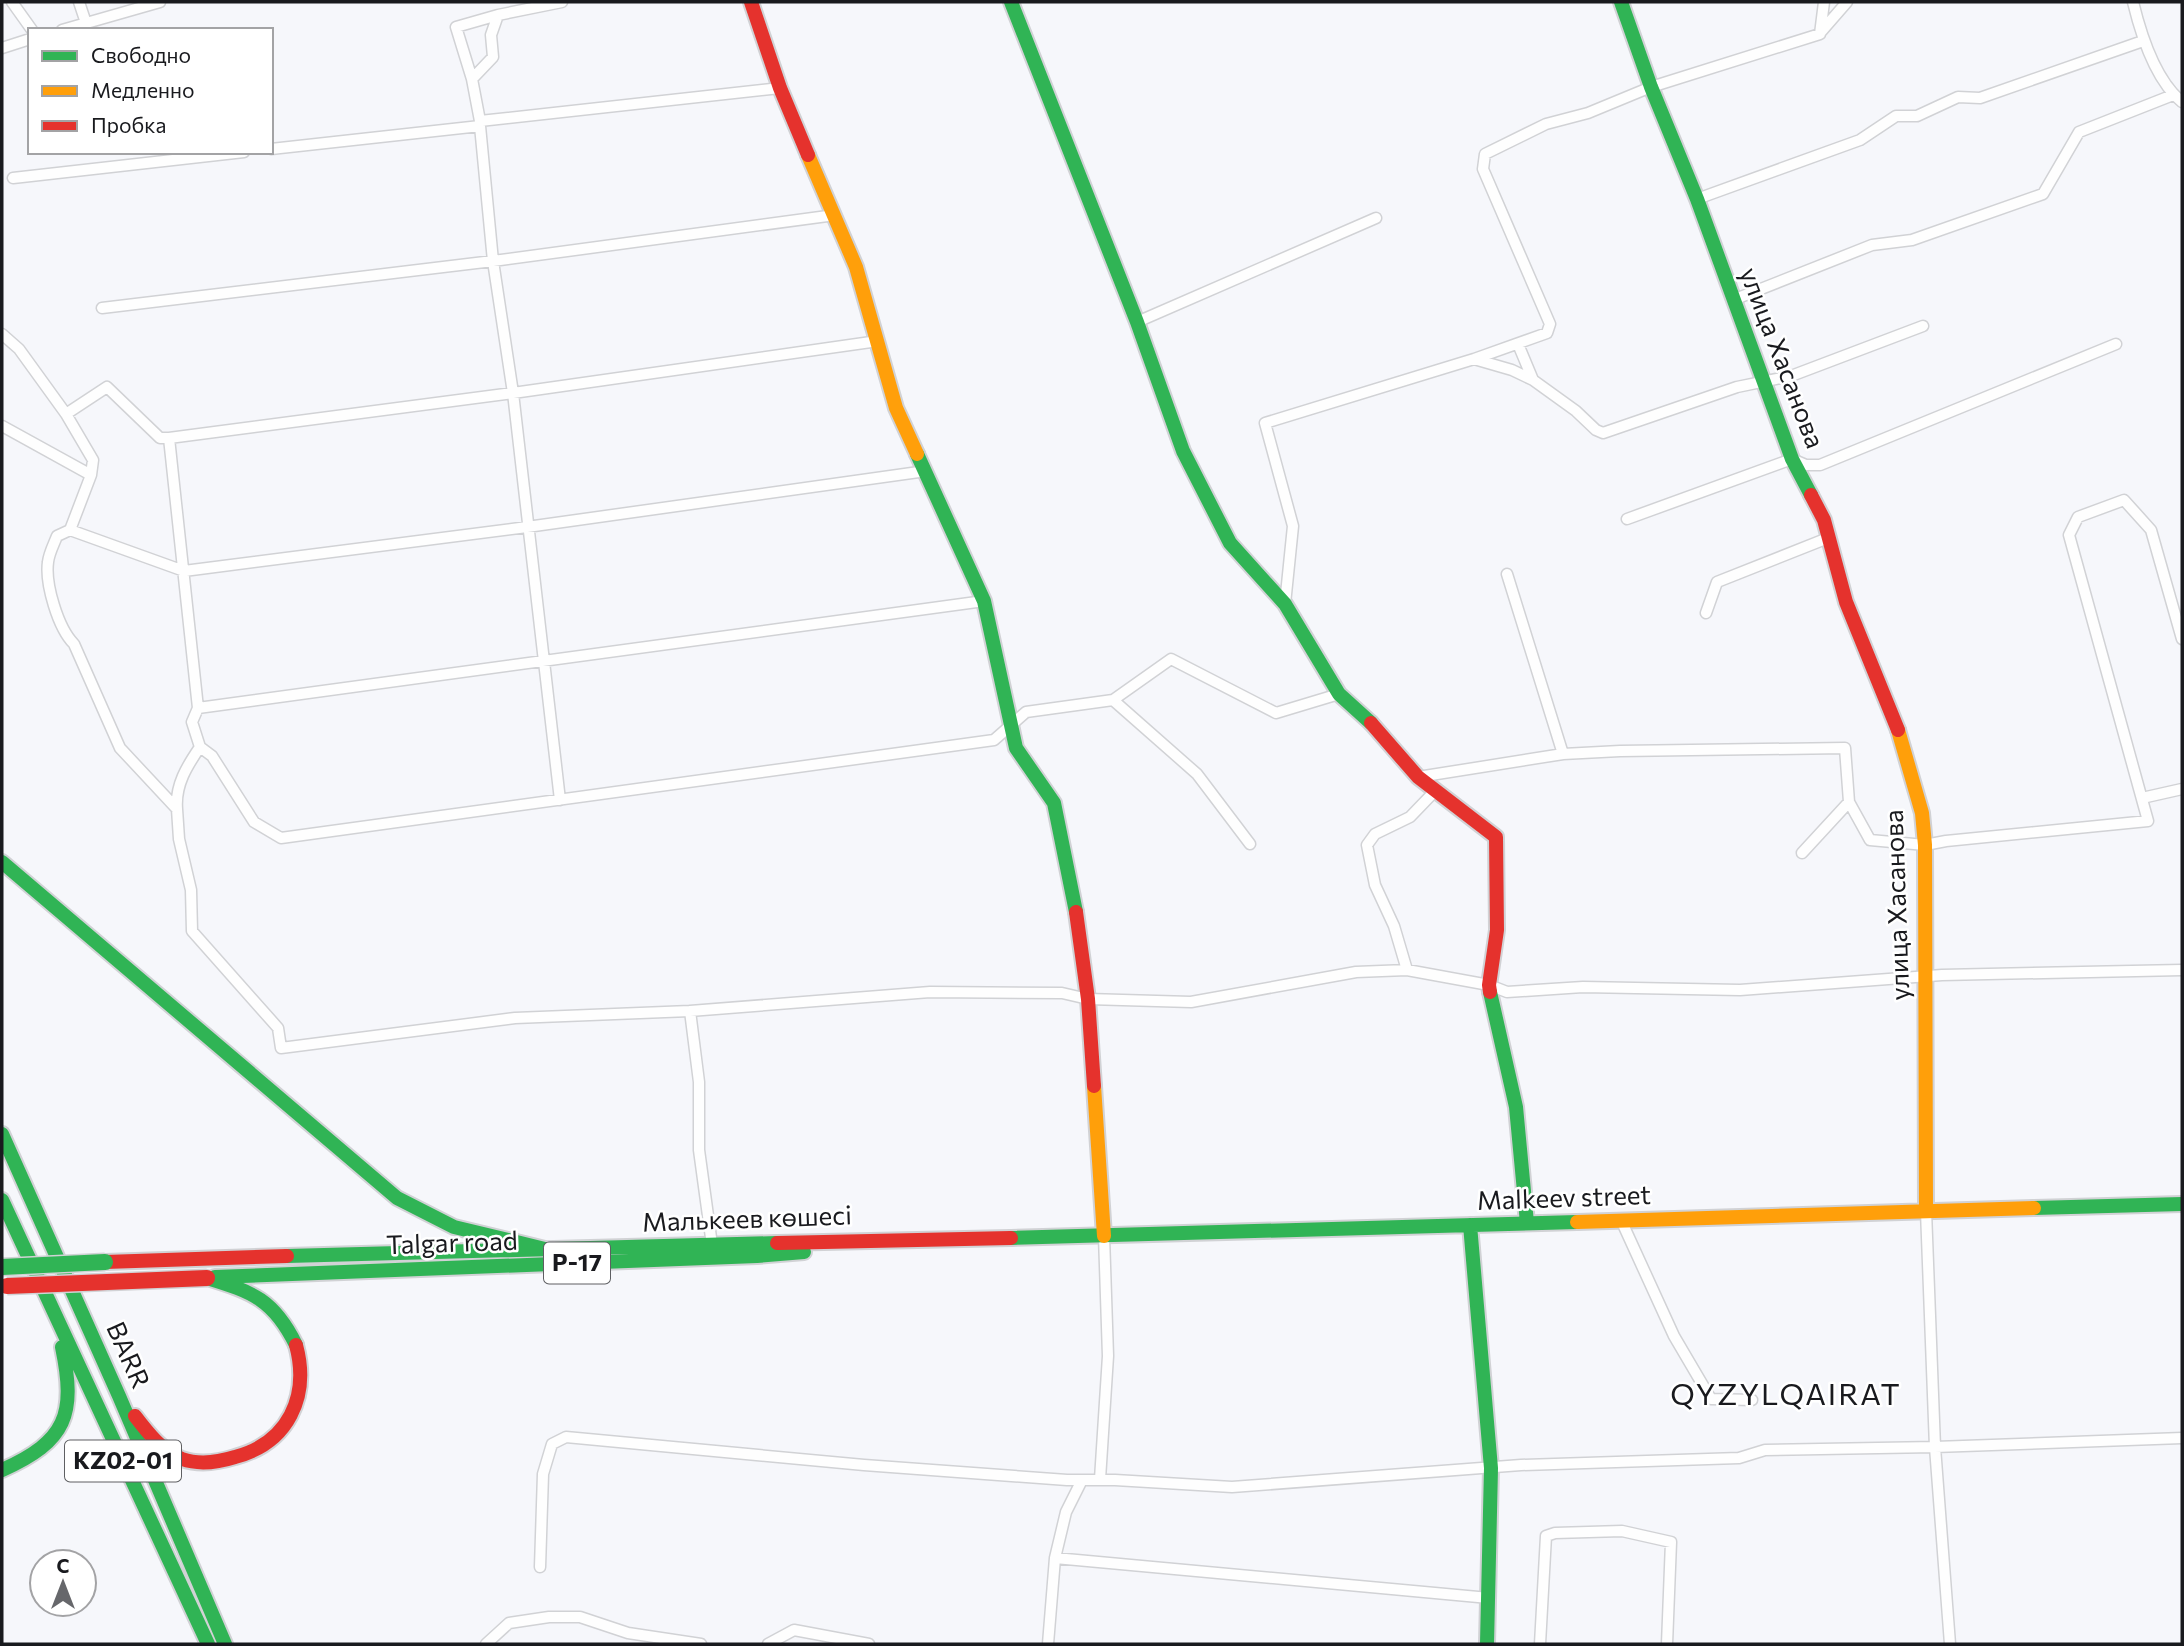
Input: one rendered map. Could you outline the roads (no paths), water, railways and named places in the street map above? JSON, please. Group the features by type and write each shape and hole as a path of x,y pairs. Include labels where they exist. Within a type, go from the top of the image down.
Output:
{"main road":[{"path":"751,2 780,88 856,267 896,408 984,601 1016,748 1054,803 1080,935 1088,999 1104,1236"},
{"path":"1011,2 1137,322 1183,452 1230,543 1284,604 1339,694 1377,728 1418,776 1496,837 1497,930 1489,985 1516,1107 1527,1223"},
{"name":"улица Хасанова","path":"1621,2 1651,87 1697,199 1792,459 1824,520 1846,603 1901,736 1922,813 1927,976 1926,1212"},
{"path":"2,862 397,1198 454,1227 550,1250"},
{"name":"BARR","path":"2,1134 119,1396 225,1644"},
{"name":"BARR","path":"2,1200 208,1644"},
{"name":"Malkeev street","path":"946,1239 2182,1204"},
{"path":"1470,1225 1491,1468 1487,1644"},
{"name":"Малькеев көшесі","path":"550,1250 946,1239"},
{"name":"Talgar road","path":"4,1286 757,1256 946,1239"},
{"name":"Talgar road","path":"2,1267 360,1253 550,1250"},
{"path":"119,1396 150,1436 183,1459 209,1462 238,1458 258,1450 278,1435 300,1396 303,1372 296,1343 283,1320 266,1301 249,1292 207,1278"},
{"path":"2,1470 23,1462 43,1448 57,1431 66,1413 70,1395 58,1322"}],"street":[{"path":"12,2 31,28"},
{"path":"79,2 86,23"},
{"path":"69,28 160,2"},
{"path":"560,800 513,393 493,261 480,123 472,79 456,27 562,2"},
{"path":"1820,34 1824,2"},
{"path":"1284,604 1293,526 1265,423 1474,359 1547,333 1550,324 1483,169 1485,154 1546,124 1588,113 1651,87 1820,34 1847,2"},
{"path":"2133,2 2143,41 2173,95 2182,102"},
{"path":"472,79 493,57 491,35 498,15"},
{"path":"2,48 28,41"},
{"path":"1697,199 1860,139 1896,117 1917,116 1958,97 1980,98 2143,41"},
{"path":"273,149 780,88"},
{"path":"1733,300 1872,245 1912,240 2043,194 2079,132 2173,95"},
{"path":"13,178 226,154"},
{"path":"102,308 493,261 835,215"},
{"path":"1137,322 1376,218"},
{"path":"1474,359 1512,370 1533,380 1603,433 1737,387 1791,376 1923,326"},
{"path":"2,334 19,349 66,414 93,460 91,475 69,530 57,536 48,561 48,585 66,636 74,644 120,748 177,809"},
{"path":"66,414 107,387 160,438 169,438 878,341"},
{"path":"1518,344 1533,380"},
{"path":"1627,519 1792,459 1806,465 1819,465 2116,344"},
{"path":"2,426 91,475"},
{"path":"169,438 198,708 192,722 200,747 212,756 254,822 281,838 994,740 1016,748"},
{"path":"69,530 184,571 527,527 926,471"},
{"path":"1418,776 1563,754 1845,748 1849,802 1870,840 1925,845 2148,821 2069,535 2078,517 2124,500 2151,530 2182,639"},
{"path":"1706,613 1717,582 1828,538"},
{"path":"1507,574 1563,754"},
{"path":"198,708 984,601"},
{"path":"994,740 1026,712 1113,701 1171,659 1276,713 1339,694"},
{"path":"1004,699 1026,712"},
{"path":"1113,701 1197,774 1250,844"},
{"path":"200,747 186,769 176,794 179,839 191,890 192,931 278,1028 281,1048 515,1018 690,1011 930,992 1062,993 1088,999 1191,1002 1356,972 1407,970 1489,985 1507,992 1583,987 1740,990 1927,976 2182,970"},
{"path":"2141,798 2182,789"},
{"path":"1407,970 1394,926 1375,885 1367,845 1375,834 1410,817 1436,790"},
{"path":"1802,853 1849,802"},
{"path":"690,1011 699,1082 699,1150 712,1245"},
{"name":"улица Хасанова","path":"1926,1212 1935,1447 1950,1644"},
{"path":"1621,1220 1674,1336 1712,1399 1752,1400"},
{"path":"1100,1479 1108,1356 1104,1236"},
{"path":"540,1567 543,1474 552,1444 566,1437 864,1465 1232,1487 1491,1468 1739,1458 1765,1450 2182,1438"},
{"path":"1048,1644 1055,1558 1066,1512 1082,1480"},
{"path":"1540,1644 1546,1536 1555,1533 1622,1531 1671,1542 1667,1644"},
{"path":"1055,1558 1489,1598"},
{"path":"486,1644 509,1623 549,1617 580,1617 628,1633 701,1644"},
{"path":"768,1644 794,1630 869,1644"}],"district":[{"name":"QYZYLQAIRAT","path":"1786,1395"}]}
